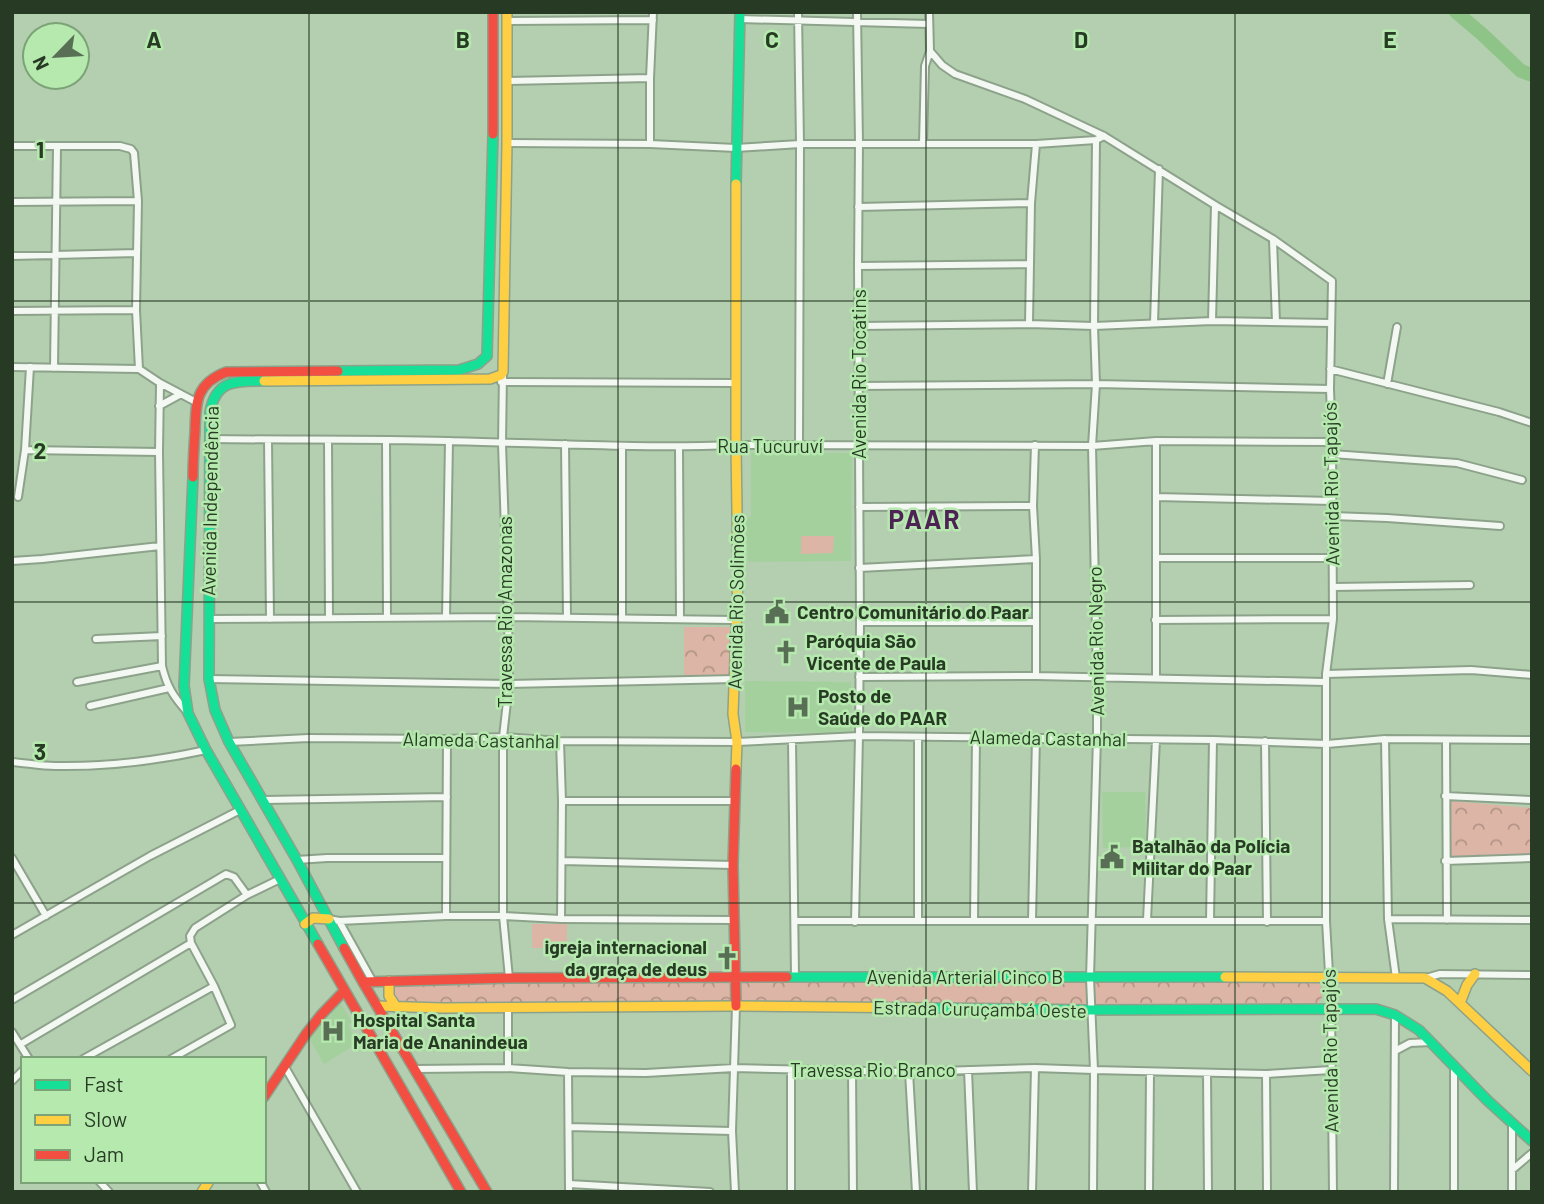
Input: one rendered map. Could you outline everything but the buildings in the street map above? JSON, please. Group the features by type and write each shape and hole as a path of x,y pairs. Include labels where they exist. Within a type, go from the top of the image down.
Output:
{"main road":[{"name":"Avenida Independência","path":"461,1192 206,750 188,713 184,686 197,402 208,380 226,372 459,370 477,366 484,361 488,348 494,110 493,12"},
{"name":"Avenida Rio Solimões","path":"736,1006 733,865 737,742 733,714 738,577 736,148 740,16"},
{"path":"503,377 507,17"},
{"path":"494,110 500,135 507,143"},
{"name":"Avenida Independência","path":"486,1192 377,1006 368,982 229,742 215,710 209,679 209,439 210,403 219,390 234,381 503,377"},
{"path":"305,924 315,917 334,920"},
{"path":"1460,1003 1475,974"},
{"name":"Avenida Arterial Cinco B","path":"368,982 509,978 1425,978"},
{"path":"1425,978 1447,991 1532,1071"},
{"path":"389,981 389,996 397,1008"},
{"path":"266,1094 306,1034 344,991"},
{"name":"Estrada Curuçambá Oeste","path":"377,1006 1376,1009 1395,1015 1419,1030 1486,1100 1532,1141"}],"street":[{"path":"798,12 799,446"},
{"name":"Avenida Rio Tocatins","path":"855,922 860,622 857,12"},
{"path":"923,143 925,66 930,51 929,12"},
{"path":"507,17 653,16 650,144"},
{"path":"740,16 798,22 929,24"},
{"name":"Avenida Rio Tapajós","path":"930,51 942,65 956,74 1025,99 1104,136 1273,239 1332,282 1330,389 1333,619 1326,678 1326,921 1331,1008 1333,1192"},
{"path":"507,81 650,78"},
{"path":"507,143 650,144 736,148 800,144 1036,144 1096,141 1104,136"},
{"name":"Avenida Rio Negro","path":"1093,1192 1094,1070 1090,976 1097,738 1092,446 1096,384 1096,141"},
{"path":"1029,324 1031,202 1036,144"},
{"path":"12,146 125,146 134,153 138,201 135,310 139,369"},
{"path":"54,368 57,147"},
{"path":"1154,323 1159,170"},
{"path":"12,202 138,201"},
{"path":"858,207 1031,202"},
{"path":"1212,321 1215,205"},
{"path":"1273,239 1276,322"},
{"path":"12,256 137,253"},
{"path":"858,266 1030,264"},
{"path":"12,311 135,310"},
{"path":"858,326 1094,326 1212,321 1331,323"},
{"path":"1387,384 1397,327"},
{"path":"12,367 139,369 197,402"},
{"path":"18,497 25,450 30,367"},
{"path":"1330,369 1499,412 1532,423"},
{"path":"503,377 737,383"},
{"name":"Travessa Rio Amazonas","path":"503,377 502,444 509,684 503,737 503,916 509,978"},
{"path":"160,383 162,666 169,688 188,713"},
{"path":"858,386 1096,384 1330,389"},
{"path":"159,406 181,394"},
{"name":"Rua Tucuruví","path":"209,439 679,447 1092,446 1156,441 1332,442"},
{"path":"268,440 270,619"},
{"path":"328,440 329,618"},
{"path":"386,441 387,618"},
{"path":"446,617 449,441"},
{"path":"1156,441 1156,678"},
{"path":"565,444 567,617"},
{"path":"1035,445 1033,506 1036,676"},
{"path":"622,446 622,618"},
{"path":"679,447 680,619"},
{"path":"25,450 159,452"},
{"path":"1332,454 1457,463 1522,480"},
{"path":"1156,498 1332,500"},
{"path":"859,507 1033,506"},
{"path":"1332,516 1387,517 1500,526"},
{"path":"12,561 160,547"},
{"path":"1156,558 1332,558"},
{"path":"859,568 1035,559"},
{"path":"1333,587 1470,584"},
{"path":"208,620 446,617 735,620"},
{"path":"1155,620 1333,619"},
{"path":"860,622 1035,622"},
{"path":"96,639 162,636"},
{"path":"77,682 162,666"},
{"path":"859,677 1326,678 1471,670 1532,675"},
{"path":"209,679 509,684 734,679"},
{"path":"90,706 169,688"},
{"name":"Alameda Castanhal","path":"229,742 308,738 503,737 560,741 737,742 859,736 1327,744 1385,739 1532,740"},
{"path":"918,737 918,920"},
{"path":"974,921 976,737"},
{"path":"1032,920 1036,738"},
{"path":"446,916 447,739"},
{"path":"1385,739 1388,919 1396,978"},
{"path":"792,740 795,977"},
{"path":"1147,920 1156,740"},
{"path":"1210,921 1213,740"},
{"path":"1446,740 1447,920"},
{"path":"560,741 561,919"},
{"path":"1265,741 1267,922"},
{"path":"12,762 54,766 101,764 162,759 206,750"},
{"path":"1445,796 1532,800"},
{"path":"263,800 447,797"},
{"path":"562,801 734,801"},
{"path":"12,935 150,856 240,810"},
{"path":"12,858 46,916"},
{"path":"297,860 446,858"},
{"path":"1445,861 1532,858"},
{"path":"562,861 733,865"},
{"path":"12,1000 226,874 234,877 247,895"},
{"path":"174,1057 231,1025 190,936 195,928 247,895 280,879"},
{"path":"334,920 446,916 734,920"},
{"path":"1388,919 1532,920"},
{"path":"795,921 1326,921"},
{"path":"21,1044 191,943"},
{"path":"1425,978 1440,974 1532,975"},
{"path":"87,1057 214,986"},
{"name":"Avenida Rio Solimões","path":"735,1192 732,1131 736,1006"},
{"path":"508,1008 508,1068"},
{"path":"1394,1192 1395,1015"},
{"path":"12,1032 28,1057"},
{"path":"1395,1051 1410,1043 1431,1042"},
{"path":"285,1067 357,1192"},
{"path":"1454,1067 1454,1192"},
{"name":"Travessa Rio Branco","path":"415,1069 508,1068 646,1073 734,1068 852,1072 1035,1068 1266,1074 1331,1070"},
{"path":"1032,1192 1035,1068"},
{"path":"791,1070 791,1192"},
{"path":"968,1070 973,1192"},
{"path":"568,1072 569,1188 710,1192"},
{"path":"852,1072 853,1192"},
{"path":"909,1072 916,1192"},
{"path":"1149,1192 1150,1072"},
{"path":"1207,1073 1208,1192"},
{"path":"1266,1074 1267,1192"},
{"path":"1511,1192 1512,1124"},
{"path":"569,1127 732,1131"},
{"path":"1512,1170 1532,1153"}],"shaded area":[{"path":"751,453 852,453 851,561 748,562 745,521 751,516"},
{"name":"Posto de Saúde do PAAR","path":"745,681 851,682 852,733 745,732"},
{"path":"1102,792 1145,792 1146,847 1103,848"},
{"name":"Hospital Santa Maria de Ananindeua","path":"341,1003 352,1022 348,1025 358,1043 324,1064 309,1038"}],"green space":[{"path":"801,536 834,536 833,553 801,554"},
{"path":"684,627 731,627 731,678 684,677"},
{"path":"1451,801 1532,808 1532,856 1451,858"},
{"path":"532,924 567,924 567,948 532,948"},
{"path":"1316,979 1323,994 1313,1008 397,1008 389,981"}],"waterway":[{"path":"1456,12 1521,71 1532,75"}],"traffic: fast":[{"path":"736,184 740,12"},
{"path":"338,371 459,370 478,364 487,356 493,134"},
{"path":"264,381 229,384 217,393 210,412 209,679 215,710 229,742 344,948"},
{"path":"193,477 184,686 188,713 206,750 318,944"},
{"path":"787,977 1225,977"},
{"path":"931,1008 1376,1009 1395,1015 1419,1030 1487,1100 1532,1141"}],"traffic: slow":[{"path":"264,381 490,379 503,372 507,12"},
{"path":"736,184 738,577 733,714 737,742 736,769"},
{"path":"305,924 313,918 329,919"},
{"path":"1460,1003 1475,974"},
{"path":"1225,977 1425,978 1447,991 1532,1071"},
{"path":"389,981 389,996 397,1008"},
{"path":"377,1006 931,1008"},
{"path":"202,1192 208,1183"}],"traffic: jam":[{"path":"493,12 493,134"},
{"path":"193,477 197,403 208,382 226,372 338,371"},
{"path":"736,769 733,865 736,1006"},
{"path":"318,944 461,1192"},
{"path":"344,948 487,1192"},
{"path":"363,982 509,978 787,977"},
{"path":"266,1094 306,1034 344,991"}],"place":[{"name":"Centro Comunitário do Paar","path":"777,612"},
{"name":"Paróquia São Vicente de Paula","path":"786,652"},
{"name":"Posto de Saúde do PAAR","path":"798,707"},
{"name":"Batalhão da Polícia Militar do Paar","path":"1112,857"},
{"name":"igreja internacional da graça de deus","path":"727,958"},
{"name":"Hospital Santa Maria de Ananindeua","path":"333,1031"}],"district":[{"name":"PAAR","path":"925,520"}]}
